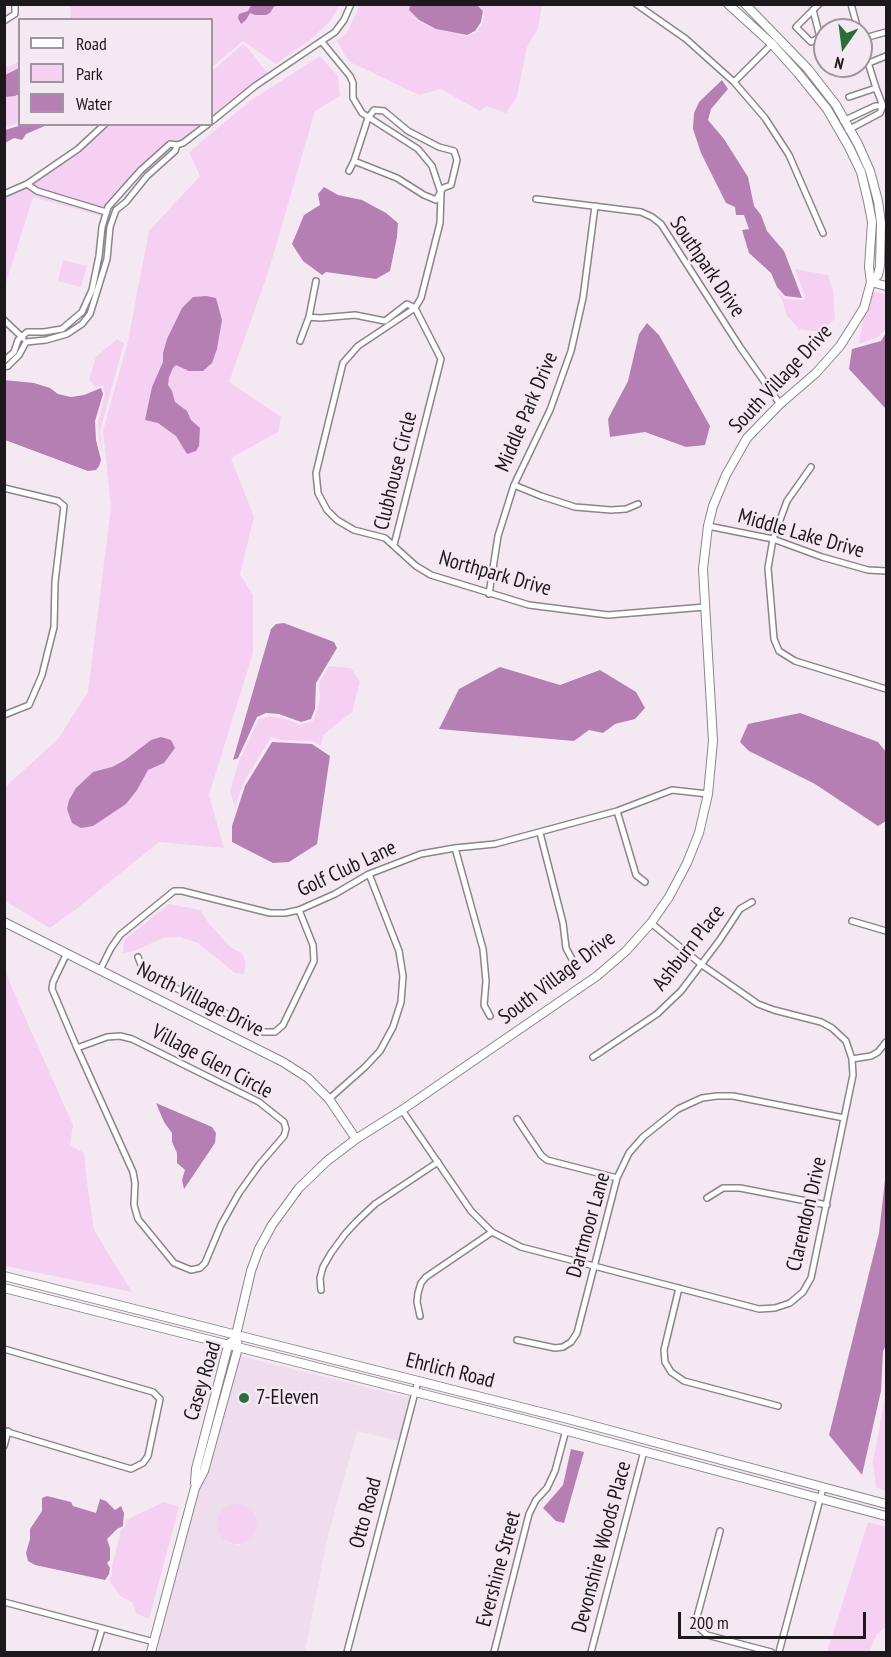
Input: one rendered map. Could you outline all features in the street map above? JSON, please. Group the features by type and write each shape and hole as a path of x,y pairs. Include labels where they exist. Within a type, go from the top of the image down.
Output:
{"street":[{"path":"4,21 15,14 15,4"},
{"path":"213,120 251,90 335,32 351,4"},
{"path":"636,4 686,39 734,82 765,118 789,155 823,233"},
{"name":"South Village Drive","path":"728,4 808,69 850,129 870,171 878,201 881,223 880,266 878,275 871,282"},
{"name":"South Village Drive","path":"236,1335 251,1271 259,1250 272,1225 312,1175 356,1139 597,976 626,951 651,923 669,897 687,863 699,833 708,795 713,741 703,569 708,526 713,506 726,475 747,438 780,404 816,373 840,346 864,308 871,282 869,267 872,222 861,172 837,124 746,4"},
{"path":"813,10 820,37 811,42 796,27 813,10 819,4"},
{"path":"734,82 775,41"},
{"path":"309,316 320,318 355,315 385,321 405,305 415,308 421,298 440,223 441,193 432,166 418,148 362,113 353,98 354,83 322,42"},
{"path":"842,134 880,113 883,106 873,77"},
{"path":"849,97 876,88"},
{"path":"837,124 875,105 883,106"},
{"path":"349,171 368,118 374,110 384,111 408,130 439,147 454,151 457,160 451,185 443,188 436,200 397,178 354,161"},
{"path":"4,194 27,184 78,149 103,126"},
{"path":"26,342 46,340 67,334 82,324 90,314 107,259 110,227 116,210 126,202 147,176 175,151 177,146 206,126"},
{"path":"4,361 14,352 18,340 27,332 44,332 62,328 82,312 92,290 102,227 108,207 141,170 170,144 177,146"},
{"path":"141,170 147,176"},
{"path":"27,184 37,191 106,212"},
{"name":"Southpark Drive","path":"536,199 641,212 661,224 740,348 780,404"},
{"name":"Middle Park Drive","path":"489,594 498,536 513,485 550,410 571,351 583,298 595,206"},
{"path":"300,340 309,316 316,281"},
{"path":"871,282 886,286"},
{"name":"Clubhouse Circle","path":"415,308 441,358 394,544 386,538 354,530 337,520 327,510 318,493 316,473 343,363 358,346 415,308"},
{"path":"4,320 26,342"},
{"path":"4,367 9,366 19,355 26,342"},
{"path":"811,467 787,501 773,539 768,568 774,639 779,651 795,661 886,688"},
{"path":"513,485 575,507 611,510 626,509 638,504"},
{"path":"4,488 58,501 64,506 55,582 54,627 42,675 29,705 4,715"},
{"name":"Middle Lake Drive","path":"708,526 773,539 822,557 868,570 886,571"},
{"name":"Northpark Drive","path":"394,544 416,566 431,575 529,605 608,615 705,607"},
{"name":"Golf Club Lane","path":"100,970 120,935 174,891 270,913 285,914 335,894 369,874 421,854 495,844 540,833 617,811 672,790 708,795"},
{"path":"617,811 636,875 645,882"},
{"path":"540,833 563,923 566,948 573,961"},
{"path":"455,848 483,949 484,1005 490,1017"},
{"path":"329,1099 380,1051 393,1027 401,1002 403,976 399,951 369,874"},
{"name":"Ashburn Place","path":"594,1058 657,1014 681,992 740,909 752,902"},
{"path":"138,957 144,972 263,1032 275,1032 283,1025 314,961 313,945 299,910"},
{"path":"852,921 886,931"},
{"name":"North Village Drive","path":"4,922 284,1062 308,1078 329,1099 356,1139"},
{"path":"651,923 702,965 758,1004 821,1022 832,1028 846,1041 852,1059 871,1056 878,1052 886,1042"},
{"name":"Village Glen Circle","path":"67,953 52,989 77,1048 133,1172 134,1205 138,1219 174,1263 191,1270 200,1268 206,1263 220,1225 238,1193 284,1136 286,1129 284,1122 259,1102 132,1039 120,1036 107,1037 77,1048"},
{"name":"Clarendon Drive","path":"402,1110 471,1211 492,1232 521,1247 759,1309 775,1308 790,1303 803,1292 811,1278 853,1075 852,1059"},
{"name":"Dartmoor Lane","path":"517,1340 555,1348 563,1347 571,1342 577,1333 616,1178 629,1153 643,1137 678,1109 702,1098 717,1095 733,1096 844,1118"},
{"path":"517,1119 541,1155 547,1160 616,1178"},
{"path":"321,1290 320,1278 323,1267 345,1234 375,1204 438,1162"},
{"path":"707,1198 723,1188 740,1188 827,1205"},
{"path":"420,1316 418,1293 426,1277 492,1232"},
{"name":"Ehrlich Road","path":"4,1276 604,1428 886,1504"},
{"name":"Ehrlich Road","path":"4,1288 566,1430 886,1516"},
{"path":"679,1288 664,1350 665,1362 671,1372 684,1381 778,1406"},
{"name":"Casey Road","path":"151,1653 195,1488 196,1469 228,1346 236,1335"},
{"name":"Casey Road","path":"195,1488 204,1471 238,1348 236,1335"},
{"path":"4,1349 153,1392 160,1399 148,1456 143,1464 131,1469 6,1431 4,1446"},
{"name":"Otto Road","path":"347,1653 418,1381"},
{"path":"530,1421 535,1418 584,1430 597,1431 604,1428"},
{"name":"Evershine Street","path":"494,1653 529,1514 536,1500 547,1488 555,1471 566,1430"},
{"name":"Devonshire Woods Place","path":"591,1653 644,1451"},
{"path":"779,1653 823,1488"},
{"path":"720,1531 698,1617 698,1627 708,1635 771,1653"},
{"path":"4,1602 154,1642"},
{"path":"95,1653 102,1629"}],"shaded area":[{"path":"239,1356 410,1398 399,1441 357,1431 327,1539 305,1652 154,1652 198,1489","holes":["255,1514 257,1523 247,1542 239,1545 228,1543"]}],"green space":[{"path":"70,5 340,5 330,21 310,40 276,64 243,41 213,66 213,18 71,18"},
{"path":"359,5 409,5 409,10 418,21 436,29 467,36 477,32 483,22 484,11 478,5 542,5 538,29 527,47 517,97 506,113 486,106 480,111 441,89 419,95 350,62 337,40 346,34"},
{"path":"243,44 268,74 213,116 213,70"},
{"path":"320,56 338,76 340,96 315,111 269,270 229,382 281,417 278,432 231,458 254,517 240,574 253,595 253,653 209,795 224,848 159,842 50,928 5,901 5,787 58,739 88,692 111,507 103,431 128,341 149,231 200,176 189,152 250,101"},
{"path":"18,62 18,122 5,128 4,68"},
{"path":"109,126 201,126 177,142 168,141 141,165 104,208 38,188 33,184 80,152"},
{"path":"26,188 36,195 102,216 33,197 5,286 5,198"},
{"path":"63,260 87,266 81,287 58,281"},
{"path":"795,269 828,275 833,290 835,319 819,332 799,329 787,316 777,291 785,299 804,300 805,296"},
{"path":"872,291 886,294 886,329 878,337 859,344 864,313"},
{"path":"117,339 124,343 100,431 103,456 98,421 105,394 103,385 95,387 89,379 96,357"},
{"path":"329,666 351,668 360,682 352,712 323,735 321,746 312,741 280,740 271,737 243,784 235,807 230,792 239,761 259,719 270,716 300,725 313,721 320,698 319,683"},
{"path":"169,904 200,910 230,947 242,953 246,964 244,974 235,973 198,943 180,937 163,938 134,951 123,953 124,940"},
{"path":"4,967 73,1125 70,1145 84,1153 94,1230 132,1292 5,1266"},
{"path":"886,1391 886,1491 876,1487 873,1462"},
{"path":"164,1502 179,1507 149,1619 136,1613 132,1602 120,1596 109,1580 121,1530 125,1527 126,1520"},
{"path":"237,1504 245,1505 251,1510 256,1516 256,1532 251,1538 245,1543 237,1544 229,1543 223,1538 218,1532 217,1524 218,1516 223,1510 229,1505"},
{"path":"868,1522 886,1527 886,1627 877,1634 869,1652 827,1652"}],"water":[{"path":"252,4 275,5 266,15 250,13 241,24 239,14 248,11"},
{"path":"410,5 477,5 483,11 481,22 475,31 467,35 436,29 419,20 409,10"},
{"path":"18,68 18,94 5,97 5,75"},
{"path":"722,80 728,89 711,109 708,120 724,139 748,177 754,206 761,215 767,231 784,251 802,298 785,296 777,287 771,273 749,253 742,230 749,229 744,215 736,215 735,207 726,203 701,153 693,129 694,113 699,102"},
{"path":"19,126 45,126 26,134 22,140 14,138 5,143 5,130"},
{"path":"324,187 338,195 362,200 386,213 398,223 390,271 376,279 326,272 322,275 303,261 292,244 304,215 320,205 318,194"},
{"path":"193,297 216,298 222,320 212,363 203,371 189,371 176,365 169,377 168,385 175,402 187,411 191,420 200,428 199,446 196,451 187,454 176,436 158,423 145,420 152,387 163,362 167,339 182,308"},
{"path":"647,323 659,335 710,426 705,445 686,447 645,432 610,437 608,419 628,381 639,334"},
{"path":"886,333 886,417 885,408 849,369 852,349 881,341"},
{"path":"4,380 34,383 71,397 84,395 101,388 103,394 95,421 96,440 101,460 96,470 88,471 5,440"},
{"path":"284,623 334,642 337,648 316,683 315,709 311,719 301,722 279,714 266,713 257,717 238,758 233,760 271,629 276,624"},
{"path":"500,667 560,685 600,670 636,692 645,708 635,719 615,724 603,733 589,730 574,741 439,729 459,689"},
{"path":"800,713 878,742 886,752 886,821 878,826 815,784 749,751 740,742 748,724"},
{"path":"161,737 171,740 175,748 164,763 148,770 126,804 93,826 81,828 72,823 67,809 76,788 93,772 112,767 151,740"},
{"path":"272,742 312,744 330,756 317,844 289,862 273,863 232,842 232,826 245,786"},
{"path":"156,1103 212,1127 216,1133 215,1143 184,1189 182,1180 185,1170 177,1163 172,1133 164,1122"},
{"path":"886,1171 886,1345 883,1351 881,1391 862,1475 829,1435 879,1233"},
{"path":"571,1449 584,1452 564,1523 556,1521 543,1508 563,1485"},
{"path":"47,1496 71,1502 73,1506 96,1513 100,1499 106,1501 115,1510 121,1506 124,1513 123,1526 107,1539 110,1560 107,1563 110,1568 105,1580 35,1565 28,1561 26,1553 30,1529 42,1511 42,1498"}],"place":[{"name":"7-Eleven","path":"244,1398"}]}
